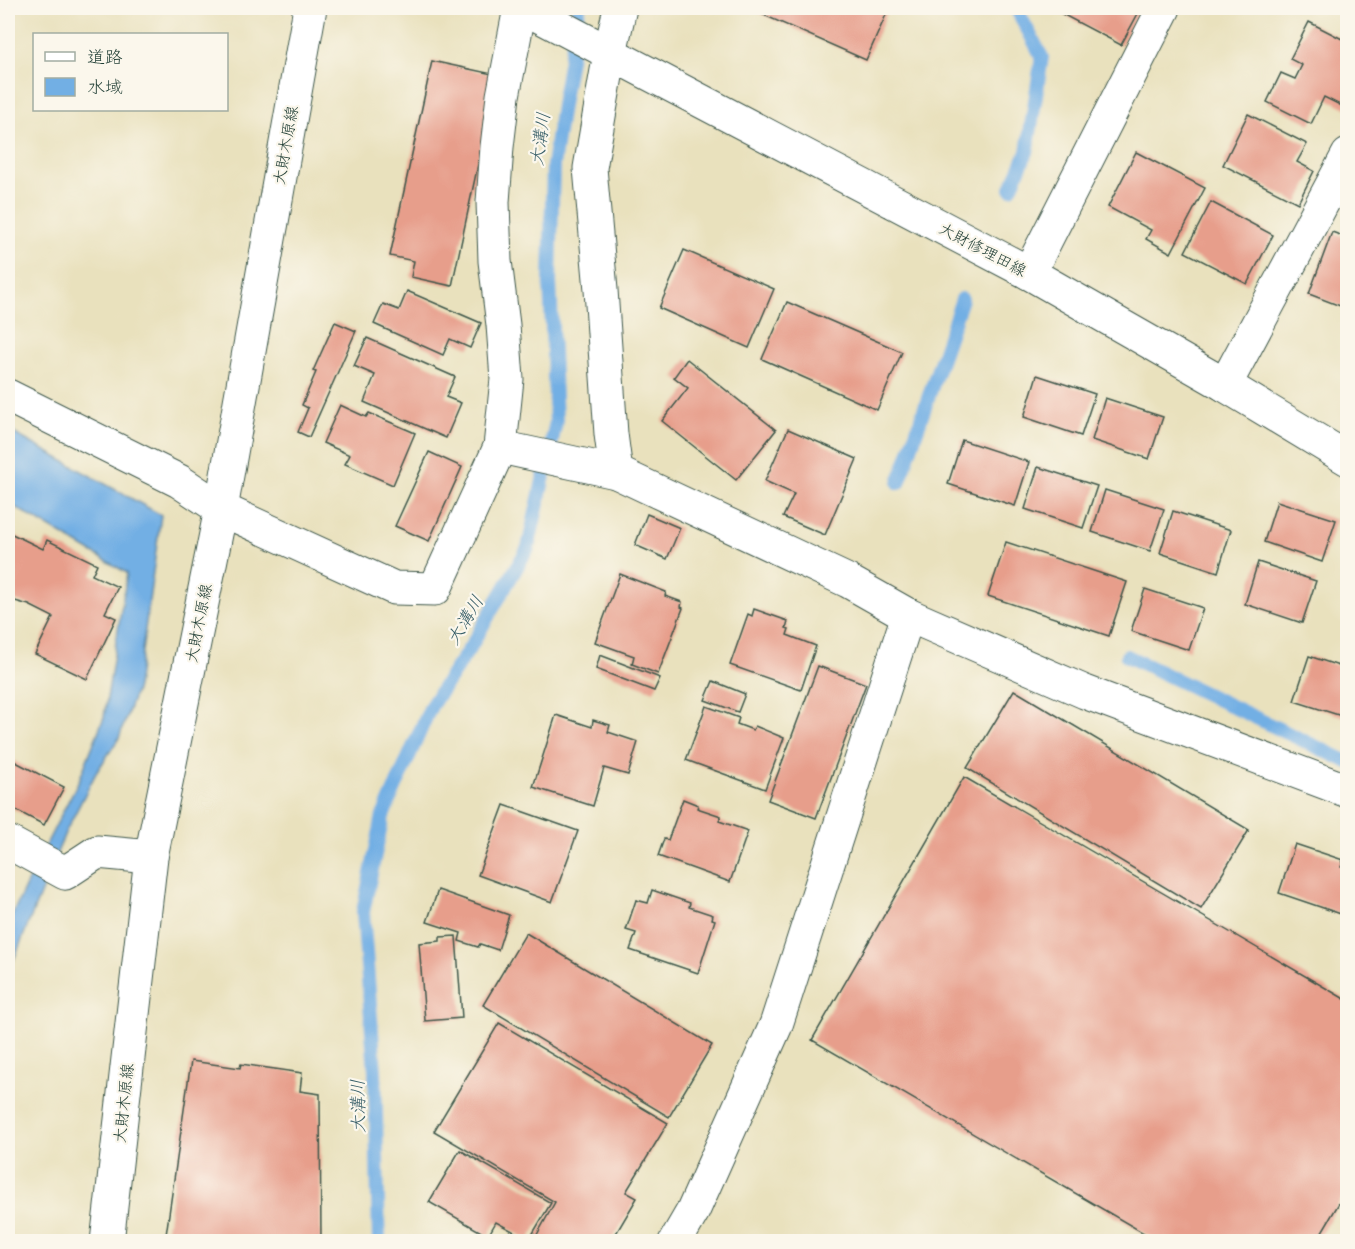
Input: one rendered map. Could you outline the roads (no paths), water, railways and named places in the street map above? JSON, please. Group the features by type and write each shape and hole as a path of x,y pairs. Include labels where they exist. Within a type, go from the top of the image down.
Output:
{"street":[{"name":"大財木原線","path":"107,1242 151,857 221,509 310,8"},
{"path":"8,396 179,481 221,509 394,588 435,589 500,447 507,379 495,261 493,202 503,96 522,8"},
{"name":"大財修理田線","path":"522,8 1029,273 1347,459"},
{"path":"616,472 590,168 620,8"},
{"path":"1029,273 1164,8"},
{"path":"1225,386 1347,155"},
{"path":"500,447 616,472 848,581 908,615 1085,692 1347,791"},
{"path":"675,1242 693,1210 776,1024 908,615"},
{"path":"8,842 65,873 97,852 151,857"}],"water":[{"path":"8,430 161,515 137,687 119,738 96,773 65,833 8,974 8,924 80,778 104,717 127,573 8,503"}],"waterway":[{"name":"大溝川","path":"379,1242 375,1071 363,912 383,816 431,706 471,646 528,548 556,422 550,281 553,165 579,8"},
{"path":"1011,188 1027,152 1042,57 1016,8"},
{"path":"899,483 962,299"},
{"path":"1127,656 1348,762"}]}
